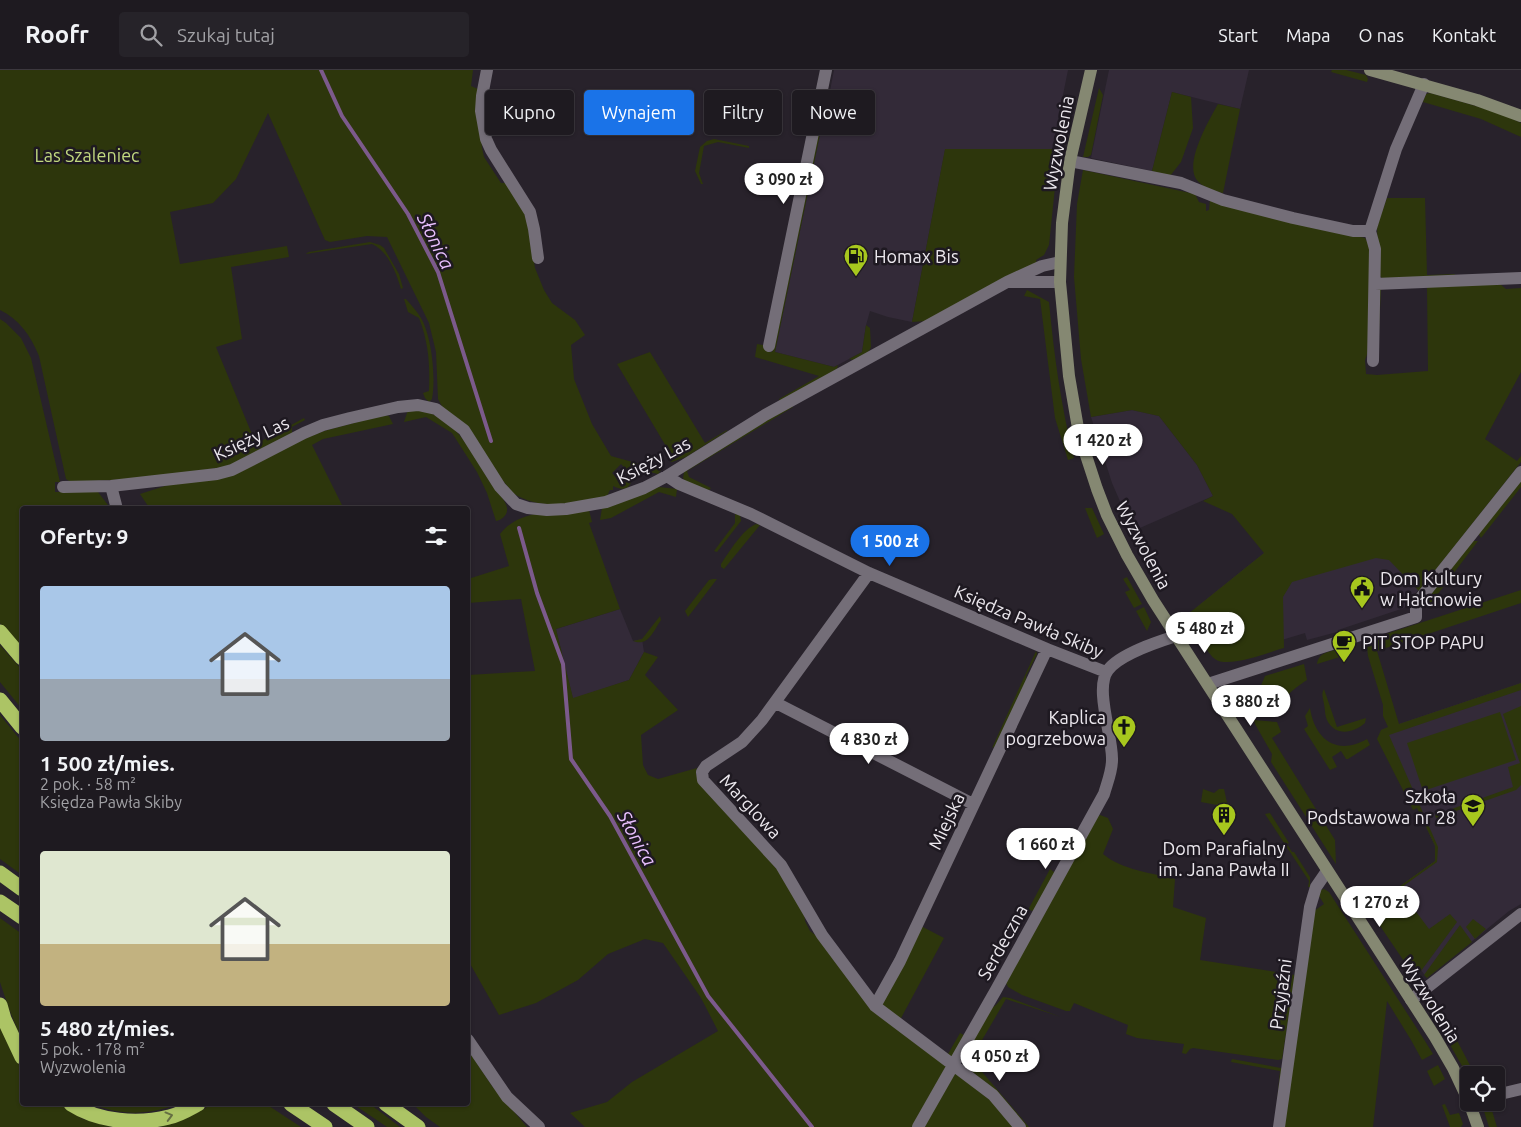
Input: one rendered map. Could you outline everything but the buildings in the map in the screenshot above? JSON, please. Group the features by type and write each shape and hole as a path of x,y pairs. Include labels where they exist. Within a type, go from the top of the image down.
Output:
{"highway":[{"path":"0,632 20,656"},
{"path":"0,700 20,725"},
{"path":"0,873 20,888"},
{"path":"0,902 20,916"},
{"path":"0,1005 4,1019 20,1053"},
{"path":"74,1106 105,1118 141,1121 171,1117 194,1106"},
{"path":"294,1106 325,1127"},
{"path":"337,1106 367,1127"},
{"path":"389,1106 418,1127"}],"street":[{"path":"487,70 481,111 486,139 530,212 538,258"},
{"path":"769,346 826,70"},
{"name":"Wyzwolenia","path":"1091,70 1070,161 1062,223 1060,262 1060,282 1072,404 1087,462 1107,515 1127,555 1176,636 1411,1000 1453,1068 1460,1083"},
{"path":"1370,70 1477,100 1521,116"},
{"path":"1373,361 1375,249 1370,231 1396,149 1424,84"},
{"path":"1070,161 1181,183 1223,200 1294,218 1353,231 1370,231"},
{"name":"Księży Las","path":"63,487 111,486 217,474 232,470 304,432 350,418 409,405 418,405 436,409 464,430 500,487 516,504 528,508 547,510 566,509 606,502 644,488 667,476 765,415 1007,282 1042,266 1060,262"},
{"path":"1375,284 1521,278"},
{"name":"Księży Las","path":"1007,282 1060,282"},
{"path":"1208,684 1416,617 1416,607 1419,600 1521,472"},
{"name":"Księdza Pawła Skiby","path":"667,476 679,484 751,514 869,573 1047,649 1106,672"},
{"path":"111,486 117,506"},
{"name":"Marglowa","path":"869,573 776,703 742,742 706,766 702,772 703,780 781,865 822,935 876,1006"},
{"path":"1106,672 1110,667 1130,654 1176,636"},
{"name":"Miejska","path":"876,1006 900,961 1047,649"},
{"name":"Serdeczna","path":"918,1127 1104,794 1112,762 1103,690 1106,672"},
{"path":"776,703 973,804"},
{"name":"Przyjaźni","path":"1279,1127 1310,907 1316,887 1327,870"},
{"path":"1411,1000 1521,914"},
{"path":"876,1006 993,1095 1020,1127"},
{"path":"470,1043 507,1097 539,1127"},
{"path":"1505,1093 1521,1089"},
{"name":"Wyzwolenia","path":"1472,1111 1478,1127"}],"shaded area":[{"path":"834,70 1068,70 1052,149 945,150 912,322 870,311 862,352 834,367 775,352 820,135 875,135 875,90 830,90"},
{"path":"1109,70 1249,70 1240,109 1172,92 1152,171 1091,158"},
{"path":"1132,410 1159,416 1197,465 1213,496 1133,531 1112,483 1091,417"},
{"path":"1483,508 1404,608 1338,630 1337,632 1307,640 1305,633 1239,653 1198,606 1264,553"},
{"path":"620,609 633,641 642,639 644,652 629,680 573,699 556,629"},
{"name":"Szkoła Podstawowa nr 28","path":"1521,683 1521,904 1509,911 1427,978 1372,906 1435,861 1435,846 1381,730"}],"green space":[{"name":"Las Szaleniec","path":"0,70 473,70 471,86 478,89 484,157 501,183 506,183 526,213 535,268 544,290 552,303 575,320 585,335 571,345 574,379 592,424 611,456 661,470 658,474 637,469 630,473 621,464 612,473 620,482 628,475 632,478 630,485 620,489 613,486 613,490 610,490 606,498 547,504 524,499 513,493 443,408 438,399 436,352 429,323 387,237 367,236 330,242 325,240 268,113 236,179 213,203 170,212 180,264 287,246 289,257 231,267 242,339 216,347 256,444 304,418 305,420 292,427 292,433 230,466 151,478 71,482 66,479 39,356 19,323 0,310"},
{"path":"1332,70 1346,70 1366,75 1368,79 1367,82 1331,72"},
{"path":"1099,88 1103,95 1091,155 1083,157"},
{"path":"1172,92 1191,97 1193,128 1181,162 1170,176 1152,171"},
{"path":"1430,93 1488,110 1521,123 1521,137 1481,119 1423,102 1426,94"},
{"path":"1218,104 1240,109 1223,193 1198,182 1193,166 1194,157 1201,138"},
{"path":"817,135 820,135 775,352 834,367 838,365 837,369 780,401 779,399 819,376 755,357 757,344 763,345 769,352 772,352"},
{"path":"714,139 749,146 749,148 718,142 704,146 699,173 703,184 701,184 695,171 700,147 707,141"},
{"path":"945,149 1052,149 1052,153 1059,163 1049,245 1044,255 1036,260 1037,264 926,321 912,322"},
{"path":"1083,170 1195,194 1199,202 1206,204 1206,211 1209,210 1210,199 1291,221 1365,238 1371,248 1372,282 1370,346 1365,360 1366,374 1377,375 1428,371 1427,287 1381,289 1378,351 1376,349 1378,290 1380,286 1500,284 1506,289 1521,288 1521,372 1485,439 1517,461 1521,456 1521,462 1419,591 1389,560 1376,558 1292,582 1283,597 1284,648 1249,659 1229,662 1221,662 1211,655 1199,637 1202,634 1191,618 1185,621 1183,618 1264,553 1232,514 1203,501 1213,496 1197,465 1159,416 1132,410 1091,417 1081,359 1074,277 1077,204"},
{"path":"1387,198 1425,198 1427,275 1455,274 1453,277 1382,278 1379,275 1377,226"},
{"path":"370,242 384,248 399,274 403,288 401,289 394,269 387,257 378,247 372,244 305,254 309,252"},
{"path":"1027,290 1049,302 1058,380 1074,458 1068,460 1055,418 1040,299 1024,296"},
{"path":"404,299 419,315 428,336 434,380 432,399 429,402 423,393 429,391 429,363 425,337 419,318 408,312"},
{"path":"0,319 21,338 31,358 60,482 55,482 55,492 98,492 109,506 20,506 20,647 0,623"},
{"path":"866,325 870,328 871,347 869,351 854,360 849,359 862,352"},
{"path":"650,352 705,443 727,430 686,457 672,462 670,461 673,458 617,364"},
{"path":"792,405 793,407 687,471 689,477 711,488 708,491 685,481 683,478 684,472"},
{"path":"408,410 423,411 437,416 458,433 505,502 507,513 504,517 496,521 487,493 477,472 452,433 426,417 404,422"},
{"path":"384,415 389,416 393,424 323,439 312,445 342,506 148,506 140,494 168,485 225,477 324,431"},
{"path":"1521,479 1521,487 1481,538 1478,533"},
{"path":"659,487 677,489 676,497 659,492 611,518 600,520 602,508"},
{"path":"1085,508 1092,508 1104,534 1097,538"},
{"path":"589,510 592,522 589,523 620,609 556,629 573,698 629,680 644,652 658,657 645,675 678,710 641,735 643,765 648,775 658,779 697,768 696,774 768,853 804,911 805,921 810,931 827,944 870,1004 946,1064 947,1070 914,1127 585,1127 570,1113 607,1102 632,1082 718,1031 701,998 663,943 645,939 608,954 578,980 536,1003 499,1015 470,964 470,675 535,671 521,599 470,603 470,578 509,566 500,534 508,526 529,516 553,512"},
{"path":"735,514 740,515 741,521 717,552 714,551 735,523"},
{"path":"756,524 760,525 724,569 721,567 721,564 737,541"},
{"path":"1472,541 1478,541 1431,603 1425,605 1424,603"},
{"path":"1127,577 1142,604 1134,608 1125,592 1130,590 1123,579"},
{"path":"717,579 688,617 685,611 709,580"},
{"path":"1521,590 1521,603 1377,651 1399,724 1521,683 1521,690 1389,735 1438,847 1437,862 1399,889 1429,929 1450,914 1457,922 1421,971 1412,973 1374,917 1377,912 1372,906 1435,861 1435,846 1417,808 1413,810 1377,739 1381,730 1388,727 1383,716 1383,705 1367,647 1369,642 1383,635"},
{"path":"1144,607 1151,622 1147,631 1136,611"},
{"path":"660,616 661,620 650,637 643,642 633,641 642,639"},
{"path":"0,645 20,668 20,707 0,682"},
{"path":"1341,649 1343,656 1317,664 1322,655"},
{"path":"1036,651 1037,654 1026,676 1027,682 997,745 992,748"},
{"path":"1304,664 1307,680 1288,695 1279,710 1278,716 1254,712 1257,695 1265,676"},
{"path":"1324,689 1337,727 1366,718 1365,723 1356,729 1345,732 1335,729 1330,725 1326,717 1322,696"},
{"path":"1521,706 1521,785 1516,790 1436,818 1435,815 1513,787 1508,767 1520,763 1503,714"},
{"path":"1310,708 1317,729 1329,742 1346,746 1367,739 1370,745 1348,759 1346,759 1341,751 1332,757 1337,767 1330,770 1304,729 1308,726 1305,716"},
{"path":"1500,712 1516,760 1423,791 1407,743"},
{"path":"0,715 20,740 20,874 0,859"},
{"path":"1254,720 1277,722 1281,732 1272,738 1335,840 1336,864 1271,762 1272,754"},
{"path":"1203,789 1214,793 1219,789 1224,789 1228,807 1201,802"},
{"path":"979,799 982,799 921,926 944,938 900,1020 948,1054 960,1033 966,1036 956,1054 950,1058 883,1008 881,1004"},
{"path":"1270,813 1289,843 1287,844 1292,852 1294,852 1310,877 1310,887 1308,887 1309,881 1265,814"},
{"path":"1100,815 1108,818 1113,829 1103,854 1119,864 1175,879 1173,907 1206,918 1200,960 1295,975 1282,1059 1193,1048 1186,1054 1182,1053 1184,1044 1137,1038 1126,1034 1128,1025 1074,1003 1070,1011 1066,1011 1022,995 1008,987 1006,983 1097,817"},
{"path":"1050,869 1055,873 1034,911 1028,910"},
{"path":"1324,889 1329,892 1433,1054 1422,1060 1387,1001 1373,1127 1283,1127 1314,911 1324,904 1319,896 1321,890"},
{"path":"0,918 20,933 20,1035 0,982"},
{"path":"1473,919 1486,929 1475,939 1466,927"},
{"path":"1460,925 1472,942 1427,978 1424,975"},
{"path":"1433,995 1448,1024 1440,1027 1430,1008"},
{"path":"1003,997 1061,1017 1006,999 971,1059 1029,1127 1026,1127 989,1085 965,1066 961,1058 989,1010"},
{"path":"0,1025 20,1066 20,1106 62,1106 83,1119 112,1127 0,1127"},
{"path":"1449,1025 1470,1066 1462,1066 1441,1029"},
{"path":"470,1053 492,1086 527,1127 440,1127 415,1106 470,1106"},
{"path":"1232,1059 1281,1068 1277,1101 1280,1071 1231,1062"},
{"path":"1438,1065 1445,1079 1434,1086 1427,1071"},
{"path":"955,1073 994,1103 1014,1127 922,1127"},
{"path":"1445,1104 1450,1115 1459,1113 1463,1124 1461,1127 1450,1127 1442,1105"},
{"path":"97,1106 173,1106 135,1113"},
{"path":"208,1106 269,1106 301,1127 160,1127"},
{"path":"356,1106 373,1106 400,1127 387,1127"},
{"path":"1484,1111 1492,1111 1497,1127 1489,1127"}],"waterway":[{"name":"Słonica","path":"321,70 342,116 408,214 438,272 491,441"},
{"name":"Słonica","path":"519,528 537,593 563,664 571,759 610,816 708,996 812,1127"}],"place":[{"name":"Homax Bis","path":"856,277"},
{"name":"Dom Kultury w Hałcnowie","path":"1362,609"},
{"name":"PIT STOP PAPU","path":"1344,663"},
{"name":"Kaplica pogrzebowa","path":"1124,748"},
{"name":"Szkoła Podstawowa nr 28","path":"1473,827"},
{"name":"Dom Parafialny im. Jana Pawła II","path":"1224,836"}]}
